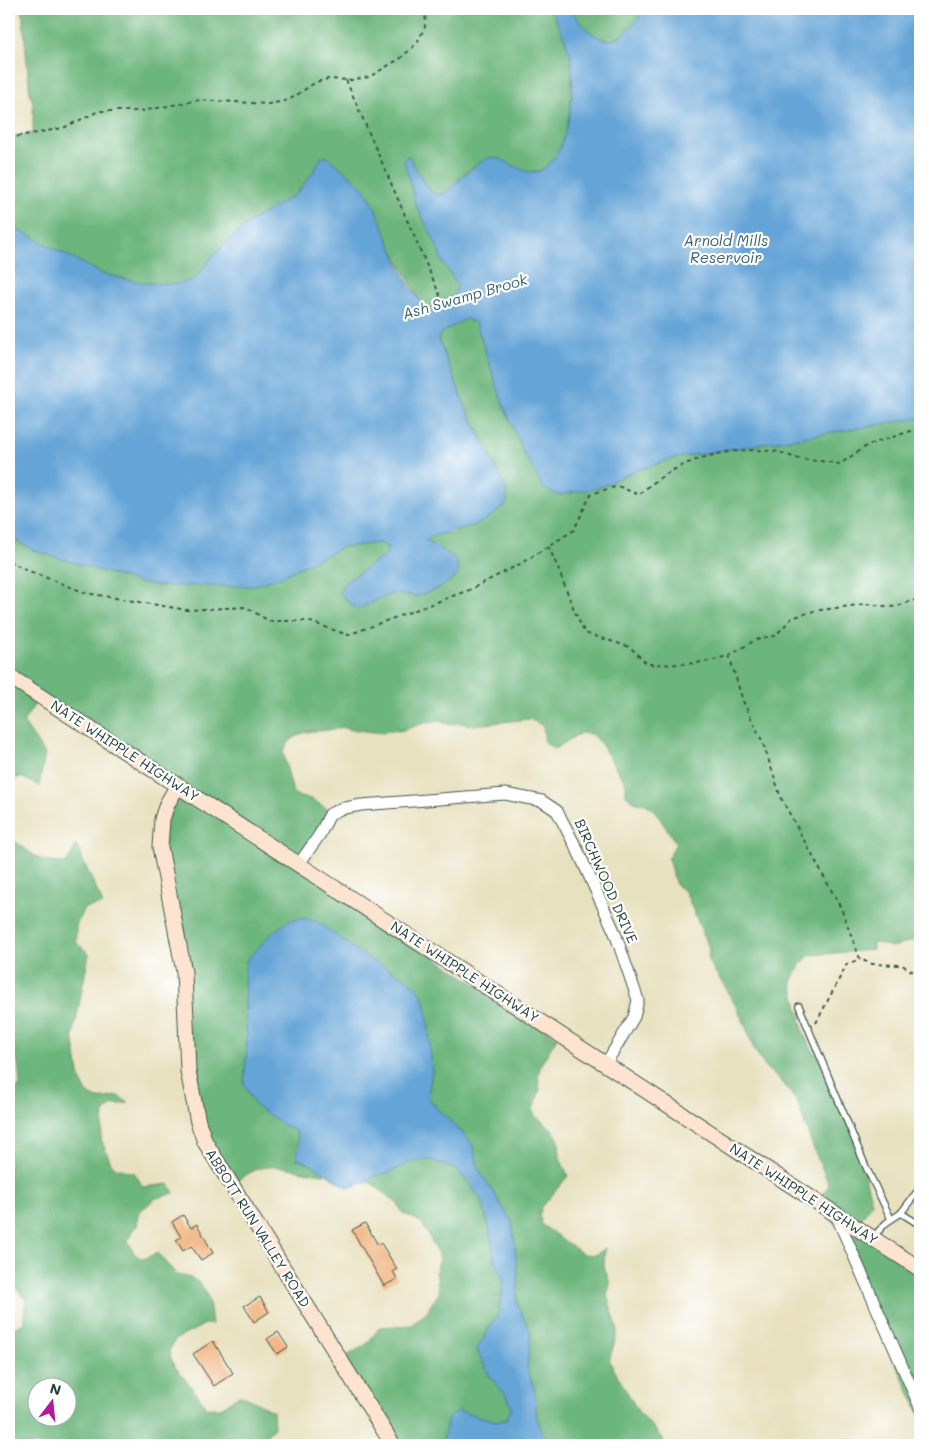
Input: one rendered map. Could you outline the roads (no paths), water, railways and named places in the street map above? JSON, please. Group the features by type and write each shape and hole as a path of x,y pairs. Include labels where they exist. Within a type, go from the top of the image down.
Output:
{"main road":[{"name":"NATE WHIPPLE HIGHWAY","path":"9,676 920,1270"},
{"name":"ABBOTT RUN VALLEY ROAD","path":"178,785 167,804 162,819 160,847 181,947 187,1009 188,1071 202,1135 232,1188 393,1445"}],"street":[{"name":"BIRCHWOOD DRIVE","path":"299,864 320,834 330,814 340,809 361,805 505,794 542,801 557,811 578,851 615,933 638,1000 634,1017 605,1065"},
{"path":"836,1215 920,1406"}],"lane":[{"path":"799,1006 866,1168 891,1219"},
{"path":"872,1238 891,1219 901,1213 920,1188"},
{"path":"901,1213 920,1225"}],"water":[{"name":"Arnold Mills Reservoir","path":"551,9 571,9 592,33 606,39 613,39 621,36 631,27 645,9 920,9 920,418 675,458 634,471 598,488 558,495 544,489 525,456 502,401 476,323 465,319 441,333 438,339 464,403 506,488 507,504 478,524 442,533 426,541 453,558 458,568 458,575 439,588 418,596 391,594 357,609 341,593 343,584 386,555 388,547 379,543 342,547 280,577 252,586 165,586 140,583 33,550 9,537 9,225 103,274 143,283 179,284 194,280 216,252 251,221 296,194 312,174 321,158 326,156 366,192 376,210 404,276 422,303 432,310 453,297 458,286 442,261 436,244 416,205 404,160 408,155 424,182 434,194 444,194 471,169 489,158 500,159 532,172 539,171 550,164 558,151 564,135 572,98 572,63 563,35"},
{"path":"303,918 316,921 363,955 406,978 420,991 425,1001 432,1071 428,1096 436,1108 473,1145 479,1170 512,1222 518,1275 517,1304 531,1334 527,1369 534,1388 537,1418 547,1445 442,1445 448,1418 458,1411 496,1421 506,1420 512,1408 507,1396 490,1377 477,1349 498,1314 504,1280 494,1258 484,1205 473,1187 457,1170 430,1160 411,1162 348,1188 318,1168 297,1159 299,1144 297,1132 283,1125 255,1105 244,1084 247,1046 244,979 246,961 272,933 290,920"}],"water label":[{"name":"Ash Swamp Brook","path":"465,297"}]}
